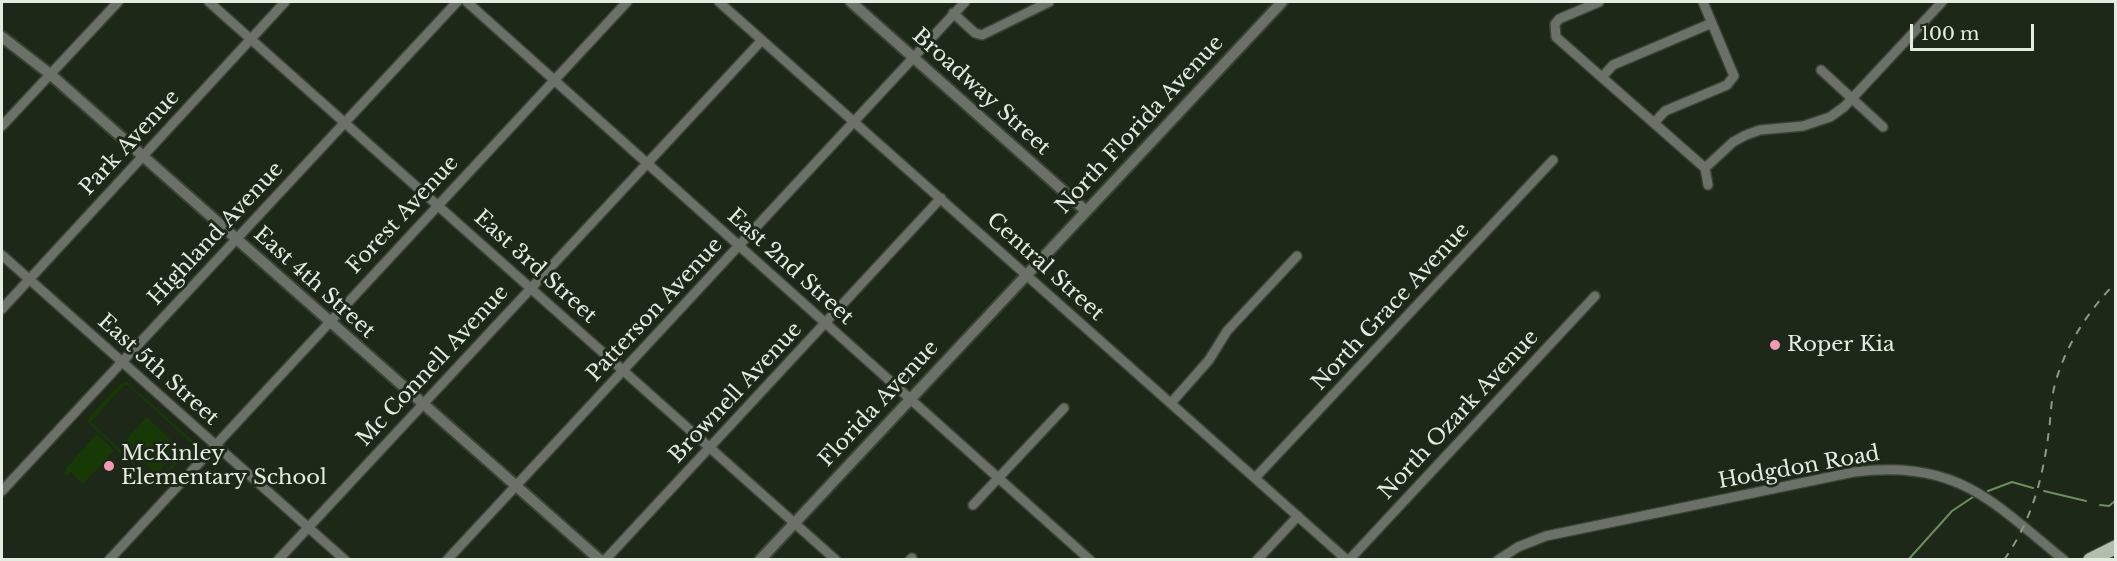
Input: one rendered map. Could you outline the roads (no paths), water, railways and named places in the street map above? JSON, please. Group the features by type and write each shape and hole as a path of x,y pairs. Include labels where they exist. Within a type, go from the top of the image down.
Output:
{"main road":[{"path":"2090,560 2115,548"},
{"path":"2107,560 2115,548"}],"street":[{"path":"2,126 118,2"},
{"name":"East 3rd Street","path":"209,2 836,560"},
{"name":"Park Avenue","path":"2,309 285,2"},
{"name":"Highland Avenue","path":"2,491 457,2"},
{"name":"East 2nd Street","path":"467,2 555,78 1090,560"},
{"name":"Forest Avenue","path":"109,560 627,2"},
{"name":"Central Street","path":"720,2 1348,560"},
{"name":"Broadway Street","path":"851,2 1086,212"},
{"name":"Patterson Avenue","path":"447,560 964,2"},
{"path":"953,14 975,33 982,35 1048,2"},
{"name":"North Florida Avenue","path":"1027,274 1282,2"},
{"path":"1599,2 1562,16 1555,24 1556,37 1706,168 1708,185"},
{"path":"1654,123 1665,111 1732,80 1734,71 1703,2"},
{"path":"1706,168 1733,142 1746,135 1760,130 1818,123 1830,117 1852,99 1942,2"},
{"path":"1602,77 1613,65 1712,23"},
{"name":"East 4th Street","path":"2,37 50,74 514,487 600,560"},
{"name":"Mc Connell Avenue","path":"278,560 762,40"},
{"path":"1821,70 1883,127"},
{"name":"North Grace Avenue","path":"1255,478 1553,160"},
{"name":"Brownell Avenue","path":"605,560 941,198"},
{"name":"East 5th Street","path":"2,255 345,560"},
{"path":"1171,403 1209,360 1227,331 1297,256"},
{"name":"Florida Avenue","path":"760,560 1027,274"},
{"name":"North Ozark Avenue","path":"1348,560 1595,296"},
{"path":"973,505 1064,408"},
{"name":"Hodgdon Road","path":"1498,560 1518,547 1546,536 1854,472 1904,469 1938,475 1976,491 2064,560"},
{"path":"2,475 10,482"},
{"path":"1257,560 1298,516"}],"waterway":[{"path":"1988,491 2012,482 2033,488"},
{"path":"2044,491 2086,501"},
{"path":"1908,560 1952,511 1973,497"},
{"path":"2100,505 2109,506 2116,500"}],"railway":[{"path":"2004,560 2022,530 2040,482 2054,390 2065,355 2087,317 2116,282"}],"place":[{"name":"Roper Kia","path":"1775,345"},
{"name":"McKinley Elementary School","path":"109,466"}]}
